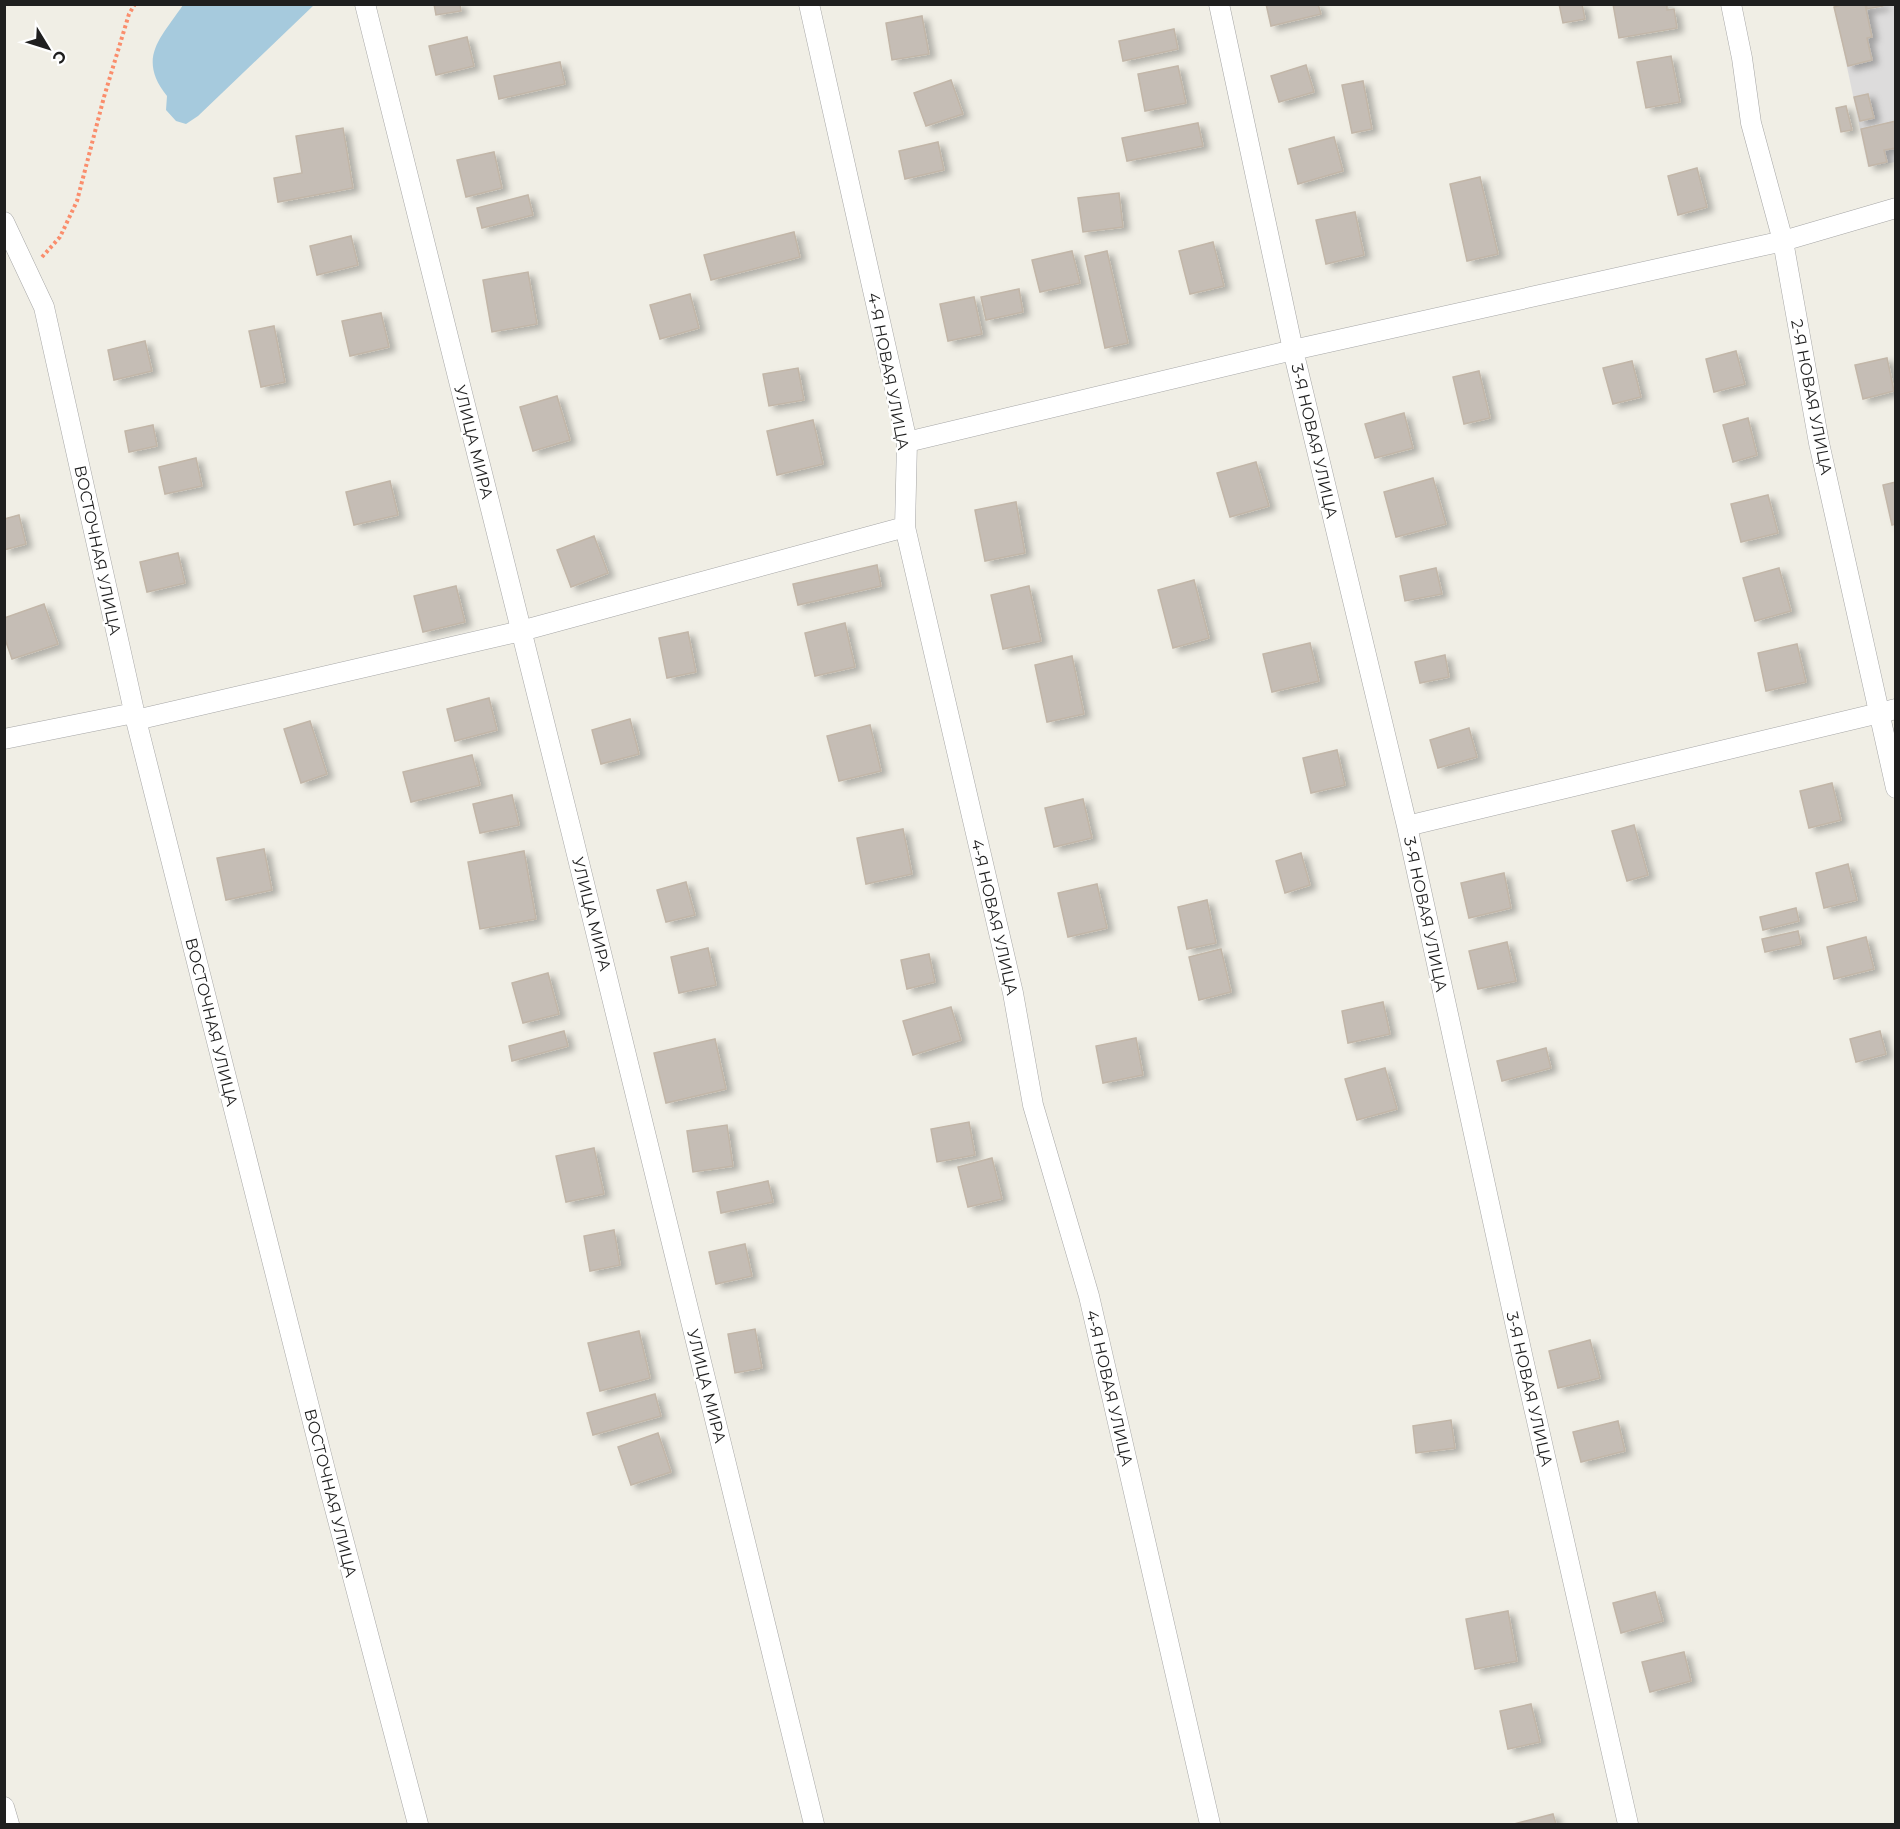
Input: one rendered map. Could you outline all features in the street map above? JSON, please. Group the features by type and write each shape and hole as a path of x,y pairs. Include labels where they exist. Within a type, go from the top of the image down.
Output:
{"street":[{"name":"УЛИЦА МИРА","path":"365,4 575,846 814,1824"},
{"name":"4-Я НОВАЯ УЛИЦА","path":"809,4 907,442 905,527 1013,993 1032,1105 1089,1296 1210,1824"},
{"name":"3-Я НОВАЯ УЛИЦА","path":"1219,4 1293,350 1407,826 1525,1370 1628,1824"},
{"name":"2-Я НОВАЯ УЛИЦА","path":"1731,4 1742,58 1751,123 1783,241 1819,443 1888,711 1896,788"},
{"path":"907,442 1293,350 1783,241 1896,208"},
{"name":"ВОСТОЧНАЯ УЛИЦА","path":"4,222 44,307 135,717 328,1482 418,1824"},
{"path":"4,739 135,717 521,631 905,527"},
{"path":"1407,826 1888,711"},
{"path":"4,1807 9,1824"}],"path":[{"path":"28,271 60,237 77,201 104,97 129,14 135,4"}],"shaded area":[{"path":"1834,5 1895,5 1895,162 1868,167"}],"water":[{"path":"183,5 314,5 198,116 186,124 176,121 166,110 167,96 158,83 153,59 160,39"}],"building":[{"path":"434,4 460,4 461,11 436,15"},
{"path":"1266,4 1318,4 1321,14 1271,26"},
{"path":"1559,4 1582,4 1585,19 1563,23"},
{"path":"1613,4 1667,4 1667,10 1674,9 1677,28 1619,38"},
{"path":"1844,4 1865,4 1872,37 1867,38 1872,60 1848,66 1834,7"},
{"path":"1866,4 1883,4 1883,6 1867,9"},
{"path":"922,16 929,54 892,60 886,23"},
{"path":"1174,29 1178,49 1123,61 1119,41"},
{"path":"467,37 474,66 436,75 429,46"},
{"path":"1671,56 1680,102 1646,108 1637,62"},
{"path":"560,62 565,84 499,99 494,76"},
{"path":"1306,65 1314,92 1279,102 1271,76"},
{"path":"1178,66 1186,103 1145,111 1138,74"},
{"path":"951,80 963,114 926,126 914,93"},
{"path":"1363,81 1372,129 1352,133 1342,85"},
{"path":"1868,94 1874,118 1860,121 1854,97"},
{"path":"1846,106 1852,130 1841,132 1836,108"},
{"path":"1896,121 1896,148 1884,150 1887,162 1869,166 1861,129"},
{"path":"1198,123 1203,146 1127,161 1122,138"},
{"path":"343,128 353,188 278,202 274,178 302,173 296,136"},
{"path":"1334,137 1343,171 1298,184 1289,149"},
{"path":"938,142 944,170 905,179 899,151"},
{"path":"494,152 502,188 466,197 457,160"},
{"path":"1697,168 1707,207 1678,215 1668,176"},
{"path":"1480,177 1498,254 1467,261 1450,184"},
{"path":"1119,193 1123,227 1083,232 1078,198"},
{"path":"528,195 533,215 482,228 477,208"},
{"path":"1355,212 1364,255 1326,264 1316,220"},
{"path":"794,232 800,257 711,280 704,255"},
{"path":"351,236 358,265 317,275 310,246"},
{"path":"1213,242 1224,286 1190,294 1179,251"},
{"path":"1072,251 1080,283 1040,292 1032,260"},
{"path":"1107,251 1128,343 1105,348 1085,256"},
{"path":"528,272 537,324 492,332 483,280"},
{"path":"1019,289 1023,312 986,320 981,297"},
{"path":"690,294 699,328 660,339 650,305"},
{"path":"974,297 982,334 948,341 940,304"},
{"path":"381,313 389,347 350,356 342,321"},
{"path":"274,326 285,382 261,387 249,331"},
{"path":"145,341 152,371 114,380 108,350"},
{"path":"1736,351 1745,384 1714,392 1706,359"},
{"path":"1887,358 1894,391 1863,399 1855,365"},
{"path":"1632,361 1641,397 1613,404 1603,368"},
{"path":"798,368 804,400 769,406 763,374"},
{"path":"1479,371 1490,418 1464,424 1453,377"},
{"path":"557,396 570,440 533,451 520,407"},
{"path":"1404,413 1413,448 1375,458 1365,424"},
{"path":"1748,418 1757,455 1733,462 1723,425"},
{"path":"813,420 823,464 777,475 767,431"},
{"path":"153,425 157,446 129,452 125,431"},
{"path":"196,458 202,486 165,494 159,467"},
{"path":"1256,462 1269,506 1230,517 1217,473"},
{"path":"1433,478 1446,524 1396,537 1384,492"},
{"path":"390,481 398,515 354,525 346,492"},
{"path":"1896,482 1896,524 1892,525 1883,485"},
{"path":"1768,495 1778,533 1741,542 1731,504"},
{"path":"1016,502 1025,553 985,561 975,510"},
{"path":"19,515 26,544 4,550 4,519"},
{"path":"594,536 608,573 571,587 557,550"},
{"path":"178,553 185,583 147,592 140,562"},
{"path":"877,565 881,586 798,605 793,584"},
{"path":"1436,568 1442,594 1405,601 1400,576"},
{"path":"1779,568 1791,611 1755,621 1743,578"},
{"path":"1194,580 1209,638 1173,648 1158,590"},
{"path":"456,586 465,622 423,632 414,596"},
{"path":"1029,586 1041,641 1003,649 991,595"},
{"path":"44,604 58,644 12,659 4,636 4,618"},
{"path":"845,623 855,667 815,676 805,633"},
{"path":"688,632 696,672 667,678 659,638"},
{"path":"1310,643 1319,681 1272,692 1263,654"},
{"path":"1797,644 1806,682 1766,691 1758,653"},
{"path":"1445,655 1449,677 1420,683 1415,662"},
{"path":"1072,656 1084,714 1047,722 1035,665"},
{"path":"489,698 497,730 455,741 447,709"},
{"path":"630,719 639,754 601,764 592,730"},
{"path":"310,721 327,774 301,783 284,729"},
{"path":"870,725 881,771 839,781 827,736"},
{"path":"1469,728 1477,757 1438,768 1430,740"},
{"path":"1337,750 1345,785 1311,793 1303,758"},
{"path":"472,755 480,785 411,802 403,772"},
{"path":"1832,783 1841,820 1809,828 1800,791"},
{"path":"512,795 519,825 480,833 473,804"},
{"path":"1083,799 1092,838 1054,847 1045,808"},
{"path":"1634,825 1648,875 1627,881 1612,831"},
{"path":"903,829 912,874 866,884 857,838"},
{"path":"264,849 272,890 226,900 217,858"},
{"path":"524,851 536,919 480,929 468,862"},
{"path":"1301,853 1310,885 1285,893 1276,861"},
{"path":"1848,864 1857,900 1824,908 1816,873"},
{"path":"1504,873 1511,908 1469,918 1461,883"},
{"path":"686,882 695,915 666,922 657,890"},
{"path":"1097,884 1107,928 1068,937 1058,893"},
{"path":"1207,900 1216,943 1187,949 1178,907"},
{"path":"1796,908 1799,921 1763,930 1760,917"},
{"path":"1798,931 1801,944 1765,952 1762,939"},
{"path":"1866,937 1874,969 1834,979 1827,947"},
{"path":"1507,942 1516,981 1478,989 1469,951"},
{"path":"708,948 716,985 679,993 671,957"},
{"path":"1221,949 1231,992 1199,1000 1189,957"},
{"path":"929,954 935,982 907,989 901,960"},
{"path":"548,973 559,1014 523,1023 512,983"},
{"path":"1383,1002 1390,1034 1348,1043 1342,1011"},
{"path":"951,1007 961,1040 913,1055 903,1021"},
{"path":"564,1031 568,1046 512,1061 509,1046"},
{"path":"1880,1031 1886,1054 1856,1062 1850,1039"},
{"path":"1136,1038 1143,1075 1103,1083 1096,1046"},
{"path":"715,1039 726,1089 666,1103 654,1053"},
{"path":"1546,1048 1551,1068 1502,1081 1497,1061"},
{"path":"1385,1068 1397,1109 1357,1120 1345,1079"},
{"path":"969,1122 975,1155 937,1162 931,1129"},
{"path":"727,1125 733,1166 693,1172 687,1131"},
{"path":"594,1148 604,1194 566,1202 556,1156"},
{"path":"992,1158 1002,1199 968,1207 958,1167"},
{"path":"768,1181 773,1202 721,1213 717,1192"},
{"path":"614,1230 620,1265 590,1271 584,1236"},
{"path":"745,1244 752,1276 716,1284 709,1252"},
{"path":"755,1329 762,1368 735,1373 728,1334"},
{"path":"639,1331 650,1378 600,1391 588,1343"},
{"path":"1590,1340 1600,1378 1558,1388 1549,1351"},
{"path":"655,1394 661,1416 593,1435 587,1413"},
{"path":"1451,1420 1455,1448 1416,1453 1413,1426"},
{"path":"1618,1421 1625,1451 1581,1462 1573,1432"},
{"path":"658,1433 671,1472 631,1485 618,1447"},
{"path":"1655,1592 1663,1621 1621,1633 1613,1603"},
{"path":"1508,1611 1517,1661 1475,1669 1466,1619"},
{"path":"1684,1652 1691,1681 1650,1692 1642,1662"},
{"path":"1531,1704 1540,1742 1508,1749 1500,1711"},
{"path":"1553,1814 1556,1824 1514,1824"}]}
